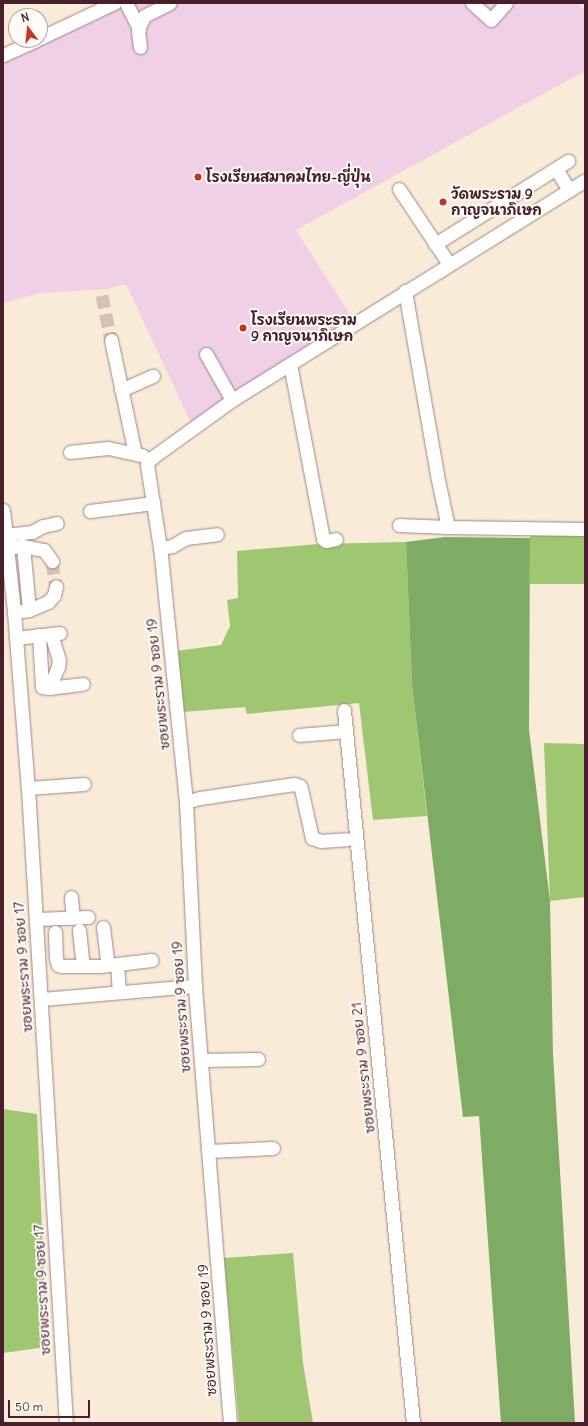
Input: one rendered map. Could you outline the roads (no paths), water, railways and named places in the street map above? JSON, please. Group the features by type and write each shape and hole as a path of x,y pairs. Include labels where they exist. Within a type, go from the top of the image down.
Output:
{"street":[{"path":"48,34 114,3"},
{"path":"126,3 138,29 140,47"},
{"path":"138,29 144,16 170,3"},
{"path":"472,3 491,20 506,3"},
{"path":"3,56 20,48"},
{"path":"435,244 568,161"},
{"path":"556,169 569,190"},
{"path":"70,452 108,448 142,455 149,460 232,400 448,264 569,190 584,184"},
{"path":"398,189 448,264"},
{"path":"405,291 437,475 448,527"},
{"path":"110,340 135,454"},
{"path":"206,354 232,400"},
{"path":"290,364 323,539 326,541 336,539"},
{"path":"121,390 153,376"},
{"name":"ซอยพระราม 9 ซอย 19","path":"149,460 147,468 160,548 186,802 195,986 230,1423"},
{"path":"90,511 153,503"},
{"name":"ซอยพระราม 9 ซอย 17","path":"3,510 14,612 28,788 42,999 66,1423"},
{"path":"7,542 43,526 56,523"},
{"path":"399,525 585,529"},
{"path":"160,548 172,546 186,538 217,534"},
{"path":"7,542 44,550 52,561"},
{"path":"24,546 29,610"},
{"path":"14,612 29,610 48,602 54,595 56,586"},
{"path":"16,638 50,634"},
{"path":"50,634 42,687 49,688 83,684"},
{"path":"49,688 58,667 59,660 50,634"},
{"name":"ซอยพระราม 9 ซอย 21","path":"344,710 413,1423"},
{"path":"299,735 346,732"},
{"path":"28,788 84,784"},
{"path":"186,802 200,798 294,784 300,786 312,838 321,841 347,839"},
{"path":"71,897 73,918"},
{"path":"36,919 88,917"},
{"path":"103,927 119,992"},
{"path":"79,930 83,966"},
{"path":"55,932 56,958 58,965 66,967 112,965 152,960"},
{"path":"42,999 195,986"},
{"path":"201,1060 258,1059"},
{"path":"208,1151 273,1148"}],"tunnel":[{"path":"102,295 111,340"},
{"path":"52,561 56,586"}],"place":[{"name":"โรงเรียนสมาคมไทย-ญี่ปุ่น","path":"198,177"},
{"name":"วัดพระราม 9 กาญจนาภิเษก","path":"443,202"},
{"name":"โรงเรียนพระราม 9 กาญจนาภิเษก","path":"243,328"}]}
